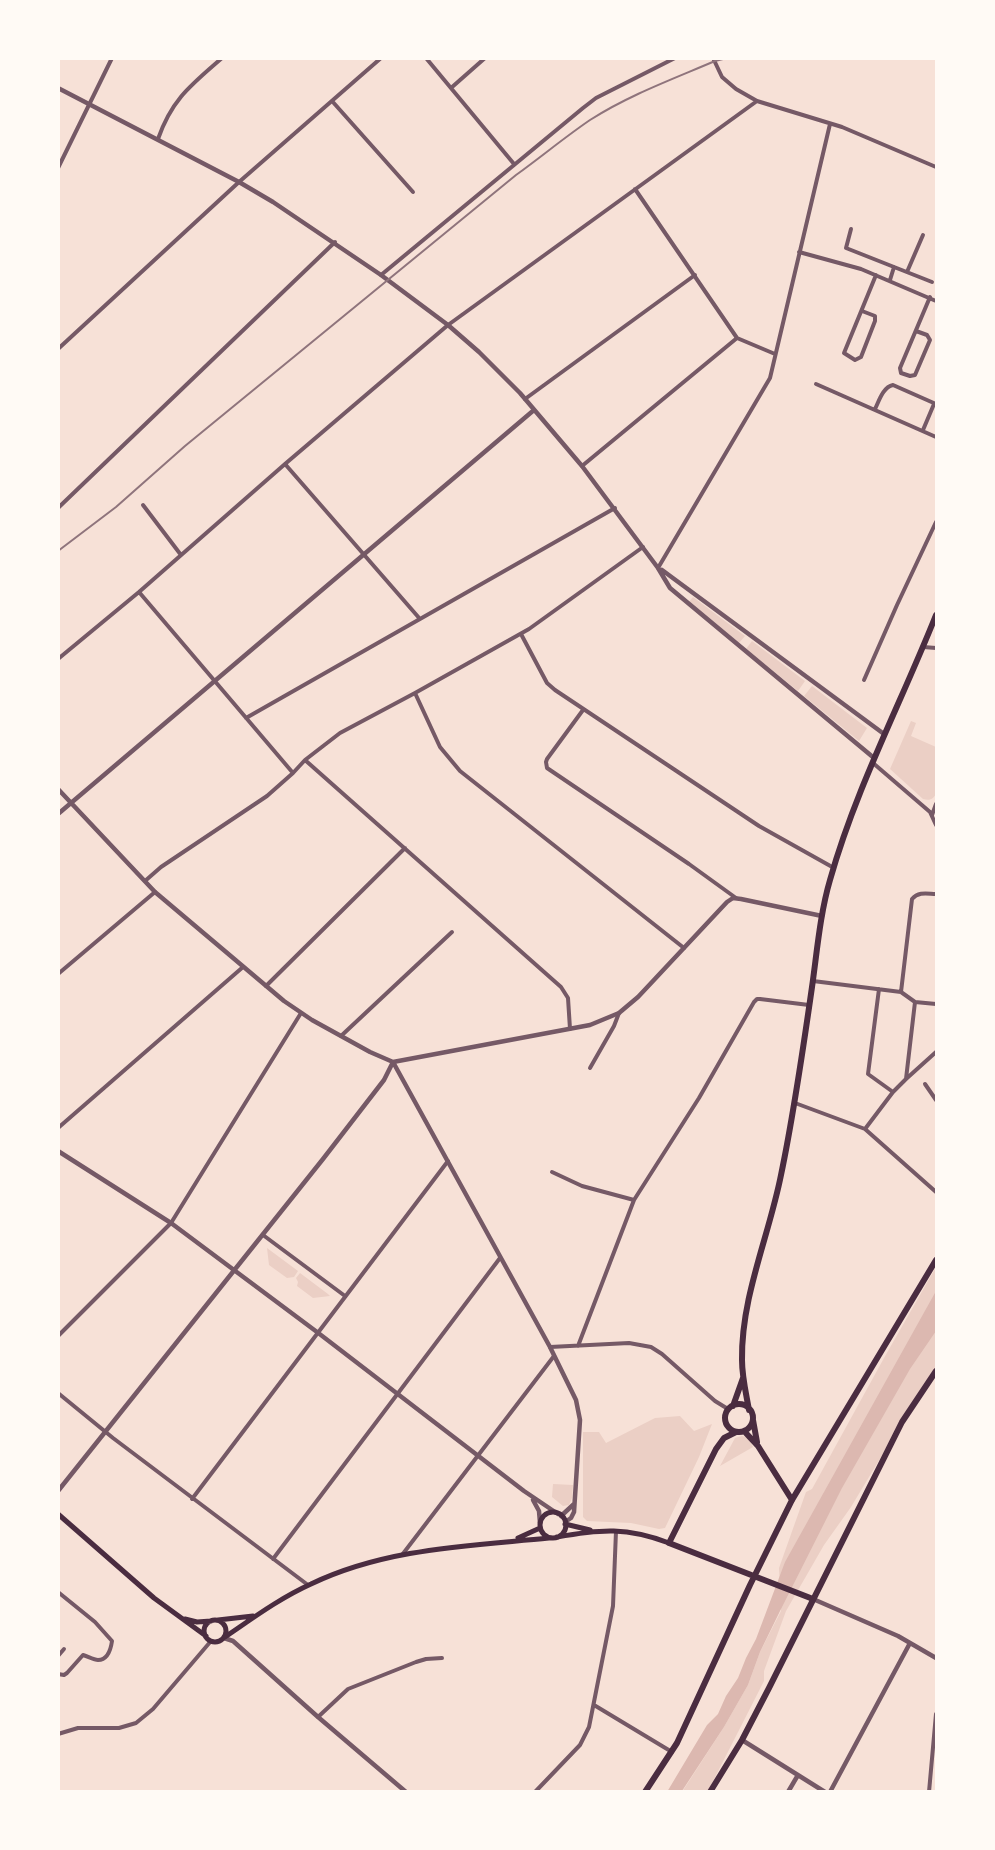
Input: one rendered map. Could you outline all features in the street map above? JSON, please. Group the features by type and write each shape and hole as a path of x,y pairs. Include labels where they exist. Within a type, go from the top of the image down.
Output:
{"main road":[{"path":"758,1446 743,1378 742,1358 749,1303 781,1177 827,892 873,760 936,615"},
{"path":"645,1791 672,1752 792,1500 936,1260"},
{"path":"710,1791 742,1740 902,1422 936,1371"},
{"path":"736,1432 729,1429 725,1423 725,1416 731,1408 743,1378"},
{"path":"731,1408 740,1405 749,1410"},
{"path":"669,1543 716,1449 724,1438 744,1431 750,1425 752,1417"},
{"path":"744,1431 758,1446 792,1500"},
{"path":"514,1540 540,1525 545,1515 551,1513 559,1515 565,1523 591,1530 646,1535 813,1599"},
{"path":"58,1515 128,1576 211,1641 218,1641 308,1585 345,1570 402,1555 454,1546 549,1538 591,1530"},
{"path":"557,1537 564,1532 565,1523"},
{"path":"540,1525 543,1534 549,1538"},
{"path":"180,1618 197,1622 255,1616"},
{"path":"206,1636 205,1629 214,1621"},
{"path":"214,1621 225,1625 224,1637"}],"street":[{"path":"58,168 112,58"},
{"path":"158,140 180,96 222,58"},
{"path":"58,349 239,182 381,58"},
{"path":"426,58 514,164"},
{"path":"450,88 485,58"},
{"path":"381,274 596,98 675,58"},
{"path":"713,58 722,76 736,89 757,101 830,124 936,167"},
{"path":"58,88 273,202 381,274 448,324 525,399 582,466 615,508 675,593 873,760 932,815 936,825"},
{"path":"332,101 413,192"},
{"path":"58,659 139,592 448,324 757,101"},
{"path":"658,568 767,386 830,124"},
{"path":"635,189 737,338 775,354"},
{"path":"851,229 846,248 932,282"},
{"path":"907,272 923,234"},
{"path":"58,508 335,243"},
{"path":"799,252 876,275 936,301"},
{"path":"889,280 894,267"},
{"path":"525,399 695,275"},
{"path":"862,311 875,316 875,321 861,357 855,360 844,353 876,275"},
{"path":"916,331 927,335 930,340 915,375 910,376 902,373 900,368 930,297"},
{"path":"582,466 737,338"},
{"path":"816,384 936,436"},
{"path":"875,409 885,390 888,386 893,385 935,404 922,430"},
{"path":"60,813 534,410"},
{"path":"285,464 420,619"},
{"path":"143,504 181,555"},
{"path":"246,718 615,508"},
{"path":"864,680 936,522"},
{"path":"145,881 161,867 267,796 305,760 340,734 521,633 643,547"},
{"path":"658,568 884,734"},
{"path":"139,592 293,773"},
{"path":"521,633 547,683 555,690 759,826 834,868"},
{"path":"923,647 936,648"},
{"path":"415,693 440,747 460,771 684,948"},
{"path":"584,710 547,759 547,768 736,898 822,916"},
{"path":"305,760 563,990 568,998 570,1029"},
{"path":"58,789 155,892 266,986 301,1013 393,1062 570,1029 600,1022 619,1013 638,997 727,902 736,898"},
{"path":"932,815 936,804"},
{"path":"266,986 405,848"},
{"path":"58,974 155,892"},
{"path":"901,992 912,899 917,894 936,894"},
{"path":"341,1036 452,932"},
{"path":"58,1128 243,967"},
{"path":"813,981 901,992 915,1002 936,1004"},
{"path":"879,989 868,1074 893,1092"},
{"path":"578,1346 634,1200 699,1098 756,999 810,1005"},
{"path":"906,1079 915,1002"},
{"path":"58,1336 171,1224 301,1013"},
{"path":"590,1068 619,1013"},
{"path":"865,1129 893,1092 936,1052"},
{"path":"393,1062 550,1347 576,1400 579,1413 574,1504 573,1515 565,1523"},
{"path":"58,1491 384,1080 393,1062"},
{"path":"925,1084 936,1100"},
{"path":"794,1103 865,1129 936,1192"},
{"path":"58,1152 171,1224 235,1270 528,1494 559,1515 574,1504"},
{"path":"192,1499 448,1161"},
{"path":"552,1172 582,1186 634,1200"},
{"path":"263,1234 345,1296"},
{"path":"273,1559 500,1258"},
{"path":"550,1347 629,1343 651,1347 715,1401 731,1408"},
{"path":"402,1555 554,1356"},
{"path":"58,1393 106,1433 308,1585"},
{"path":"528,1494 538,1507 540,1525"},
{"path":"535,1791 586,1736 612,1606 616,1531"},
{"path":"58,1592 94,1622 112,1641 112,1644 110,1651 103,1658 99,1660 81,1656 67,1673 58,1674"},
{"path":"813,1599 910,1642 936,1658"},
{"path":"224,1637 233,1641 406,1791"},
{"path":"58,1734 78,1728 119,1728 136,1723 153,1709 211,1641"},
{"path":"830,1791 910,1642"},
{"path":"58,1656 64,1649"},
{"path":"318,1717 355,1685 416,1662 442,1658"},
{"path":"594,1705 672,1752"},
{"path":"929,1791 936,1714"},
{"path":"742,1740 825,1791"},
{"path":"788,1791 798,1775"}],"shaded area":[{"path":"693,597 745,636 739,643 689,602"},
{"path":"752,641 805,681 798,691 746,649"},
{"path":"812,686 867,728 859,741 804,696"},
{"path":"911,721 916,723 911,736 936,747 936,793 930,800 923,799 890,769"},
{"path":"267,1248 298,1271 294,1277 287,1278 269,1265"},
{"path":"936,1267 936,1371 902,1422 851,1507 824,1545 786,1611 764,1671 764,1681 708,1791 682,1792 748,1685 760,1652 781,1611 779,1568 806,1492 812,1489"},
{"path":"300,1273 330,1296 313,1298 297,1286 296,1278"},
{"path":"936,1291 936,1331 910,1369 842,1488 760,1652 748,1685 724,1727 682,1791 667,1792 707,1725 718,1714 738,1678 756,1639 785,1562"},
{"path":"680,1416 694,1431 712,1424 665,1528 659,1529 631,1523 587,1521 583,1517 583,1432 599,1432 606,1443 655,1418"},
{"path":"742,1436 749,1438 753,1447 720,1466 735,1438"},
{"path":"553,1484 573,1485 569,1505 563,1506 552,1497"}],"railway":[{"path":"58,551 116,507 185,446 516,175 571,133 605,111 636,95 727,58"}]}
